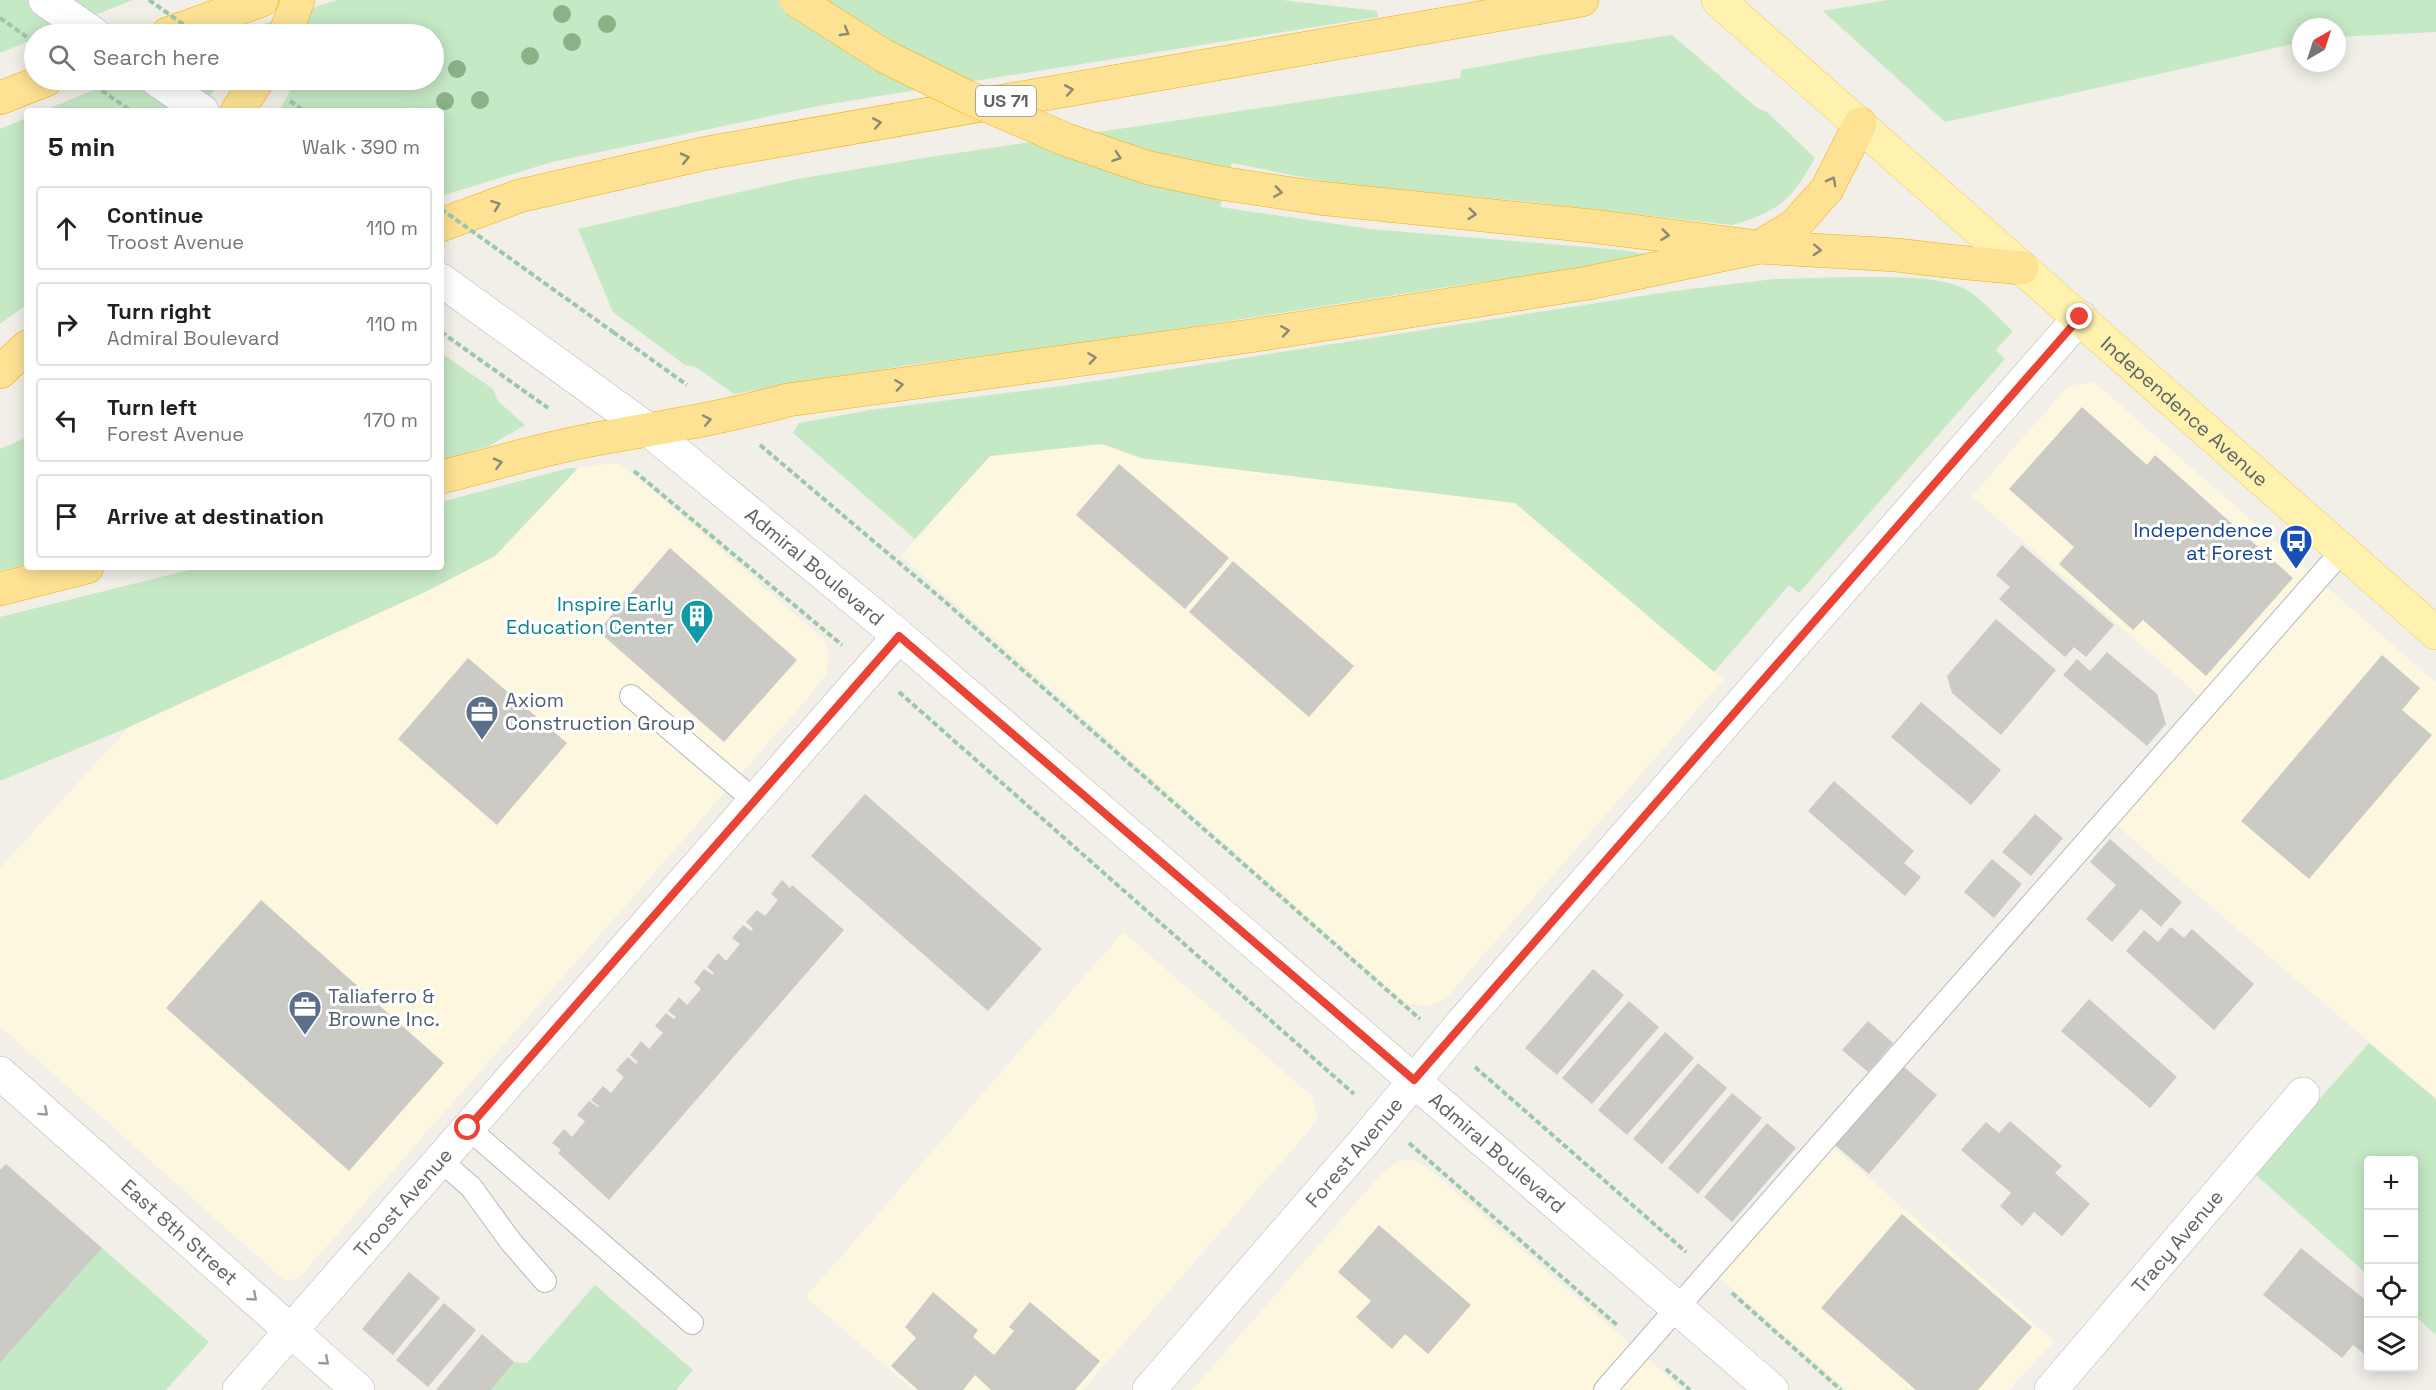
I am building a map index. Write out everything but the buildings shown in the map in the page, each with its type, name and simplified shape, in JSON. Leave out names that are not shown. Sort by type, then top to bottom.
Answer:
[{"type":"highway","points":[[194,24],[262,0]]},
{"type":"highway","points":[[289,24],[298,0]]},
{"type":"highway","points":[[796,0],[884,56],[967,97],[1067,140],[1149,168],[1220,183],[1319,198],[1591,226],[1759,248],[1897,255],[2022,268]]},
{"type":"highway","name":"US 71","points":[[444,224],[519,196],[707,153],[1578,0]]},
{"type":"highway","points":[[0,98],[24,89]]},
{"type":"highway","points":[[239,108],[251,90]]},
{"type":"highway","points":[[444,476],[591,440],[724,416],[788,400],[1250,336],[1588,283],[1759,248],[1795,225],[1827,189],[1860,124]]},
{"type":"highway","points":[[0,372],[24,350]]},
{"type":"highway","points":[[0,378],[24,371]]},
{"type":"highway","points":[[0,589],[75,570]]},
{"type":"main road","name":"Independence Avenue","points":[[1718,0],[2436,633]]},
{"type":"street","points":[[45,0],[80,24]]},
{"type":"street","points":[[172,90],[198,108]]},
{"type":"street","name":"Admiral Boulevard","points":[[444,282],[650,431],[899,636],[1772,1390]]},
{"type":"street","name":"Forest Avenue","points":[[1149,1390],[1446,1042],[2080,317]]},
{"type":"street","name":"Troost Avenue","points":[[239,1390],[899,636]]},
{"type":"street","name":"East 8th Street","points":[[0,1073],[358,1390]]},
{"type":"street","name":"Tracy Avenue","points":[[2051,1390],[2303,1094]]},
{"type":"lane","points":[[1605,1390],[2343,550]]},
{"type":"lane","points":[[631,696],[755,801]]},
{"type":"lane","points":[[468,1128],[692,1323]]},
{"type":"lane","points":[[440,1161],[471,1187],[511,1242],[546,1281]]},
{"type":"path","points":[[148,0],[183,24]]},
{"type":"path","points":[[0,18],[24,35]]},
{"type":"path","points":[[101,90],[127,108]]},
{"type":"path","points":[[444,211],[698,393],[791,469],[1841,1390]]},
{"type":"path","points":[[444,334],[637,473],[871,669],[1690,1390]]},
{"type":"shaded area","points":[[2094,382],[2436,683],[2436,1099],[2114,823],[2216,711],[1972,496],[2068,386]]},
{"type":"shaded area","points":[[1102,444],[1141,458],[1515,503],[1724,679],[1446,998],[1428,1006],[1410,1004],[1403,1001],[901,556],[990,456]]},
{"type":"shaded area","points":[[615,463],[641,480],[823,639],[829,655],[826,674],[812,693],[298,1279],[284,1280],[0,1026],[0,868],[129,727],[425,592],[495,556],[578,468]]},
{"type":"shaded area","points":[[1123,932],[1312,1096],[1318,1120],[1083,1390],[913,1390],[806,1297]]},
{"type":"shaded area","points":[[1820,1135],[2054,1341],[2009,1390],[1847,1390],[1705,1265]]},
{"type":"shaded area","points":[[1411,1160],[1426,1166],[1683,1390],[1192,1390],[1383,1172],[1398,1161]]},
{"type":"green space","points":[[0,0],[133,0],[72,24],[24,24],[24,43],[0,53]]},
{"type":"green space","points":[[337,0],[1282,0],[1377,11],[1378,17],[823,105],[552,162],[444,195],[444,108],[281,108],[291,90],[444,90],[444,24],[264,24]]},
{"type":"green space","points":[[1887,0],[2436,0],[2436,32],[2346,37],[2346,18],[2292,18],[2292,44],[1945,122],[1823,11]]},
{"type":"green space","points":[[1672,35],[1757,108],[1767,112],[1815,158],[1791,194],[1762,215],[1732,225],[1530,202],[1331,183],[1232,163],[1220,207],[1370,229],[1622,250],[1647,254],[1646,261],[1466,284],[1087,343],[909,365],[734,394],[696,367],[685,365],[613,312],[578,229],[797,179],[1460,78],[1461,70]]},
{"type":"green space","points":[[94,90],[214,90],[202,108],[49,108]]},
{"type":"green space","points":[[24,119],[24,306],[0,324],[0,129]]},
{"type":"green space","points":[[1851,277],[1927,279],[1956,285],[1967,290],[2013,331],[1996,350],[2005,359],[1799,593],[1789,585],[1714,672],[1515,503],[1141,458],[1102,444],[990,456],[915,539],[793,433],[799,423],[870,410],[1070,385],[1674,291],[1774,279]]},
{"type":"green space","points":[[444,355],[493,389],[498,401],[525,425],[489,446],[444,460]]},
{"type":"green space","points":[[24,438],[24,565],[0,571],[0,449]]},
{"type":"green space","points":[[569,468],[578,468],[495,556],[425,592],[129,727],[0,781],[0,617],[189,570],[444,570],[444,501]]},
{"type":"green space","points":[[2369,1043],[2436,1099],[2436,1335],[2418,1319],[2418,1156],[2364,1156],[2364,1271],[2254,1173]]},
{"type":"green space","points":[[102,1248],[209,1342],[166,1390],[0,1390],[0,1363]]},
{"type":"green space","points":[[595,1285],[693,1370],[676,1390],[491,1390],[514,1362],[527,1363]]},
{"type":"place","name":"Independence at Forest","points":[[2296,570]]},
{"type":"place","name":"Inspire Early Education Center","points":[[697,645]]},
{"type":"place","name":"Axiom Construction Group","points":[[482,741]]},
{"type":"place","name":"Taliaferro & Browne Inc.","points":[[305,1036]]},
{"type":"route","points":[[468,1128],[899,636],[1414,1080],[2080,317]]}]
